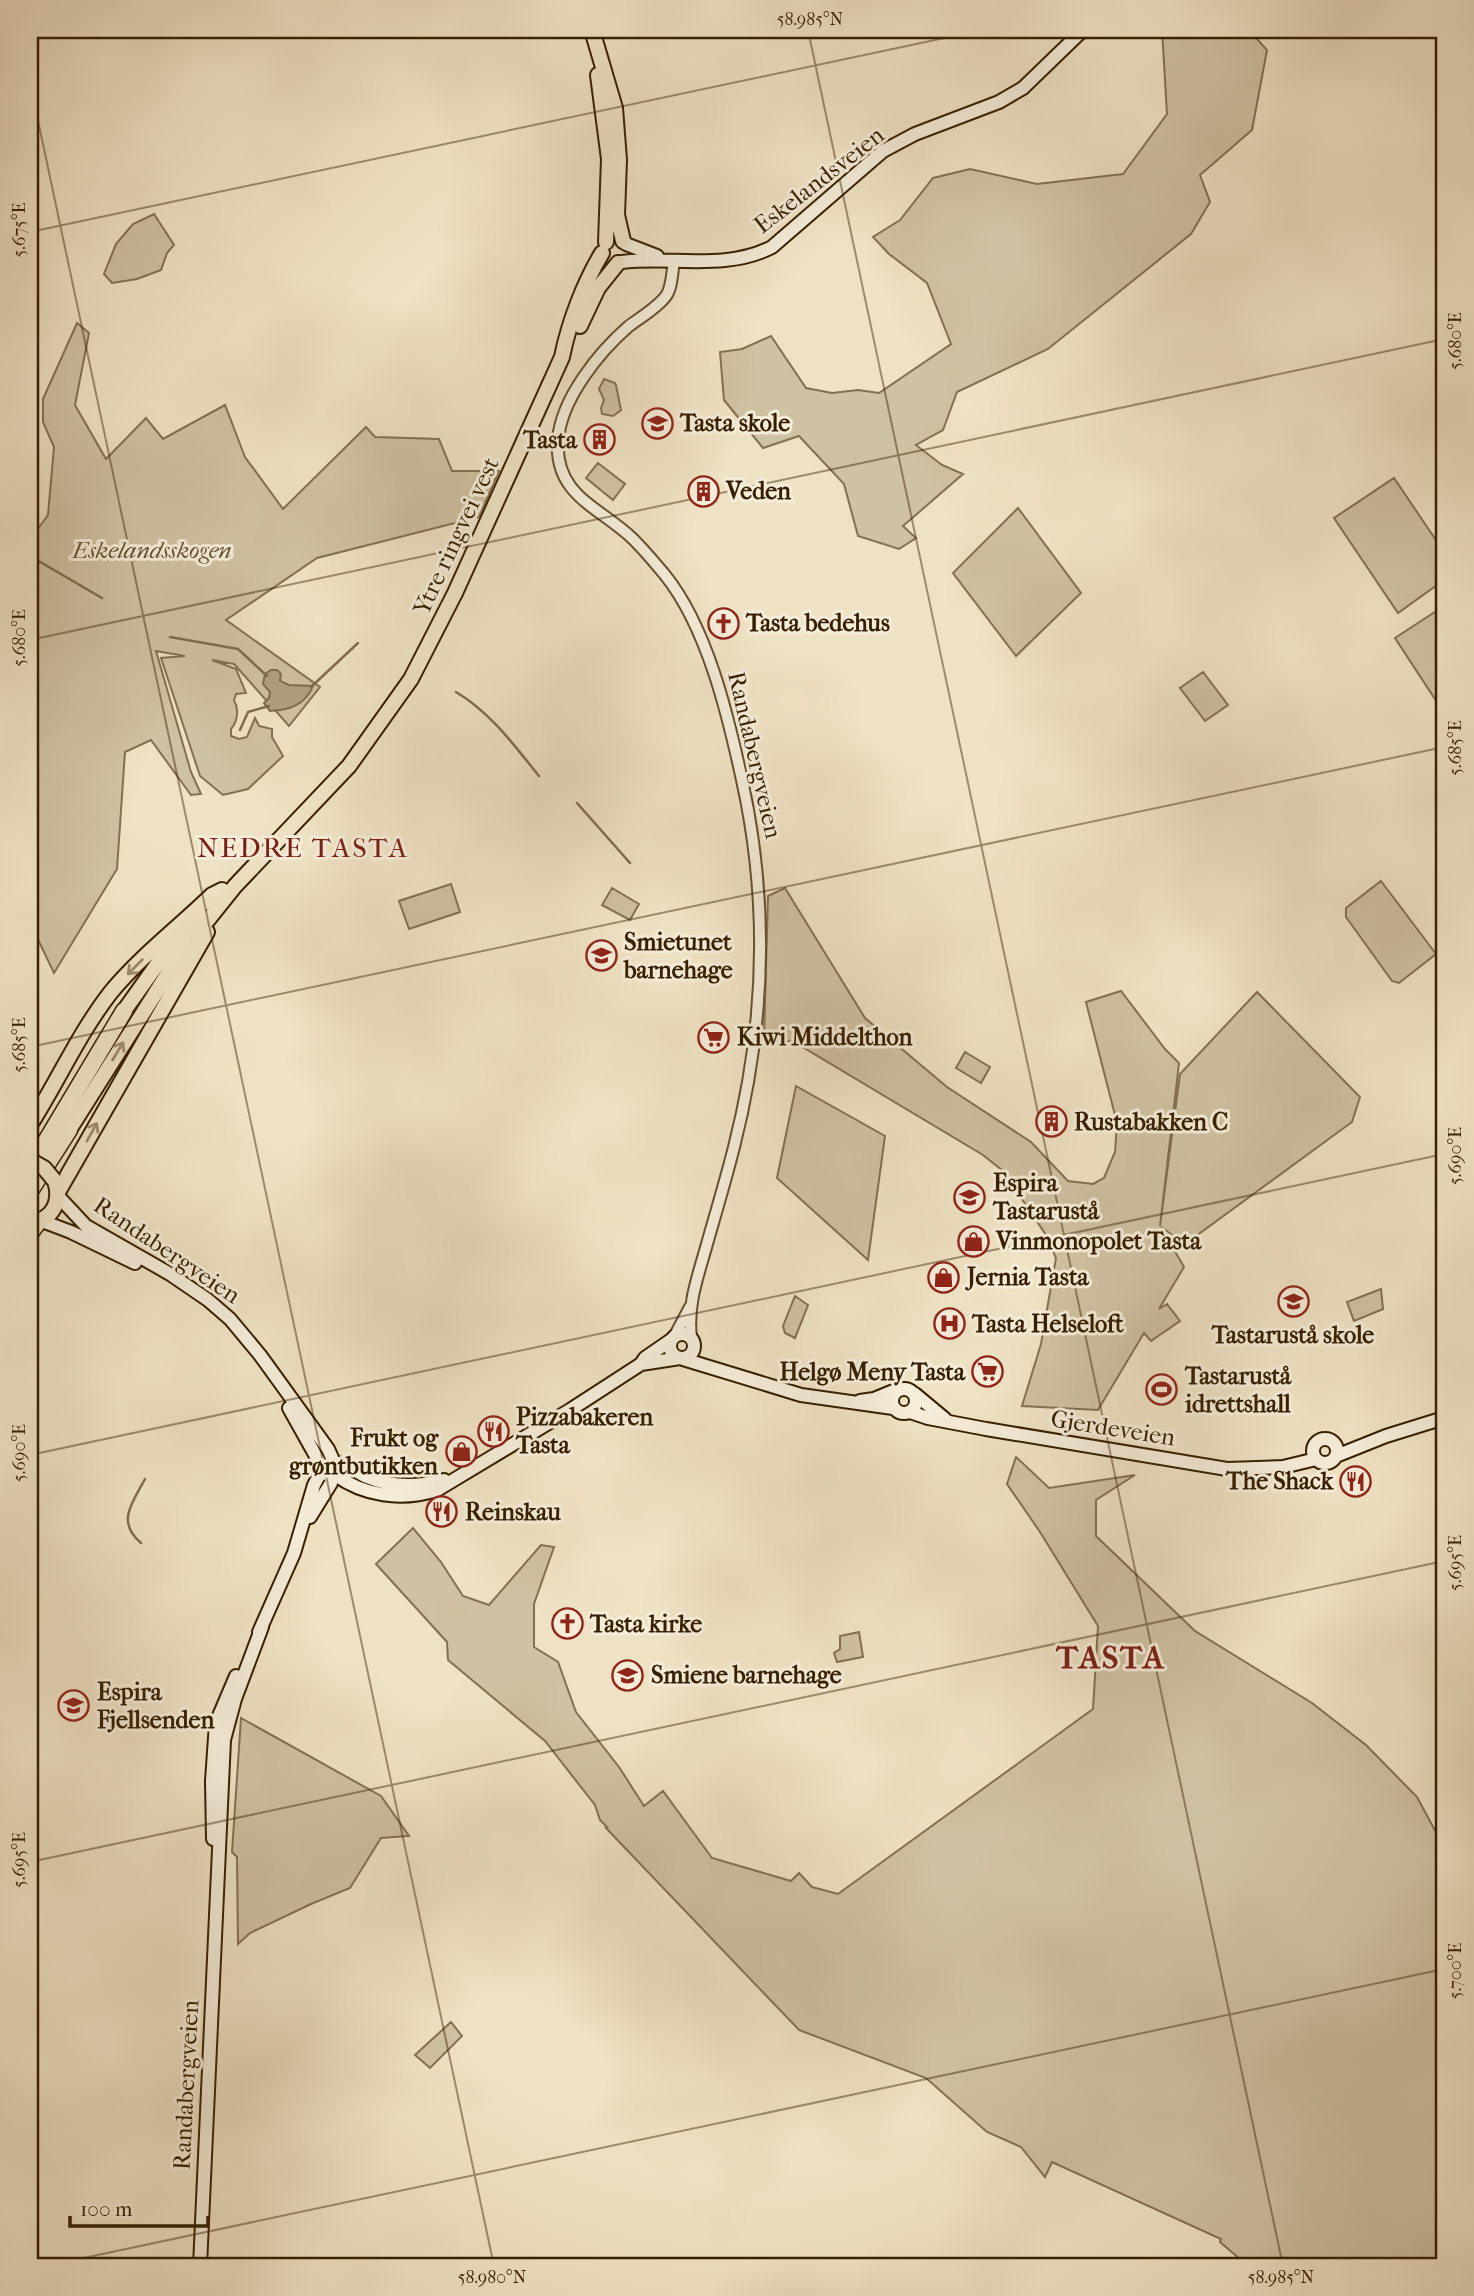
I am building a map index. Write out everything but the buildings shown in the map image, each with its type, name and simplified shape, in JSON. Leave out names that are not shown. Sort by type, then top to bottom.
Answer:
[{"type":"highway","points":[[30,1168],[124,1010]]},
{"type":"highway","points":[[30,1191],[69,1130]]},
{"type":"main road","points":[[585,30],[596,63],[604,110],[608,159],[604,247],[609,262],[646,259],[674,261]]},
{"type":"main road","points":[[592,30],[615,108],[619,160],[617,215],[626,256],[620,262]]},
{"type":"main road","name":"Eskelandsveien","points":[[674,261],[733,260],[759,254],[772,247],[883,151],[915,134],[999,102],[1023,88],[1083,30]]},
{"type":"main road","points":[[604,247],[616,238],[674,261]]},
{"type":"main road","name":"Ytre ringvei vest","points":[[562,357],[565,342],[593,268],[604,247]]},
{"type":"main road","name":"Ytre ringvei vest","points":[[359,751],[411,679],[437,631],[562,357],[571,345],[598,288],[620,262]]},
{"type":"main road","points":[[69,1130],[160,982],[195,934],[243,878],[349,766],[359,751]]},
{"type":"main road","points":[[124,1010],[168,950],[222,890],[279,828],[359,751]]},
{"type":"main road","points":[[35,1224],[54,1208],[57,1189],[183,971],[209,928],[239,890],[243,878]]},
{"type":"main road","points":[[30,1125],[85,1028],[112,992],[151,951],[212,895],[222,890]]},
{"type":"main road","points":[[30,1160],[44,1168],[57,1189]]},
{"type":"main road","name":"Randabergveien","points":[[57,1189],[86,1226],[170,1274],[208,1300],[238,1327],[278,1382],[294,1418],[330,1468],[352,1485],[372,1492],[398,1496],[437,1490],[570,1410],[641,1364],[672,1338]]},
{"type":"main road","name":"Randabergveien","points":[[35,1224],[125,1258],[216,1313],[250,1343]]},
{"type":"main road","points":[[719,1368],[693,1341],[681,1334],[672,1338],[671,1351],[682,1358],[801,1395],[893,1408],[900,1413],[910,1412],[916,1405],[915,1394],[910,1390],[896,1390],[874,1399],[852,1402]]},
{"type":"main road","points":[[682,1358],[693,1352],[693,1341]]},
{"type":"main road","name":"Randabergveien","points":[[641,1364],[682,1358]]},
{"type":"main road","points":[[893,1408],[891,1399],[896,1390]]},
{"type":"main road","name":"Gjerdeveien","points":[[915,1394],[948,1421]]},
{"type":"main road","name":"Gjerdeveien","points":[[910,1412],[1208,1466],[1239,1469],[1271,1466],[1315,1454]]},
{"type":"main road","points":[[1386,1436],[1347,1442],[1320,1440],[1315,1454],[1327,1462],[1386,1436],[1444,1418]]},
{"type":"main road","points":[[1332,1441],[1336,1446],[1336,1456]]},
{"type":"main road","name":"Randabergveien","points":[[200,2266],[224,1740],[235,1699],[302,1529],[302,1521],[314,1485],[330,1468]]},
{"type":"street","name":"Randabergveien","points":[[672,1338],[690,1307],[734,1147],[753,1056],[759,996],[760,889],[751,824],[730,727],[709,661],[685,606],[667,577],[633,538],[581,499],[569,486],[559,461],[558,439],[567,404],[603,350],[667,295],[674,261]]},
{"type":"street","name":"Randabergveien","points":[[690,1307],[693,1341]]},
{"type":"green space","points":[[1162,30],[1249,30],[1267,50],[1252,130],[1200,175],[1210,202],[1191,234],[1048,349],[957,392],[943,430],[916,445],[942,465],[963,474],[903,526],[916,538],[899,549],[858,536],[844,484],[799,436],[763,448],[724,400],[720,352],[742,349],[771,336],[806,388],[832,393],[858,390],[879,393],[951,344],[927,283],[889,254],[873,237],[900,220],[933,178],[970,169],[1037,184],[1123,174],[1167,114]]},
{"type":"green space","points":[[154,214],[174,245],[167,253],[161,270],[137,279],[112,283],[104,274],[116,244],[133,224]]},
{"type":"green space","name":"Eskelandsskogen","points":[[77,323],[89,333],[75,405],[106,459],[146,418],[163,439],[225,405],[245,457],[283,509],[366,427],[375,437],[439,439],[452,471],[499,471],[479,517],[317,558],[226,620],[320,687],[289,726],[234,664],[212,660],[236,669],[246,693],[236,694],[234,700],[237,715],[231,736],[239,739],[247,737],[255,718],[259,726],[272,729],[272,737],[283,756],[248,789],[223,795],[200,776],[161,658],[185,656],[156,651],[191,772],[201,794],[191,795],[151,740],[125,752],[117,869],[54,973],[30,923],[30,536],[32,537],[48,515],[54,447],[43,422],[43,399]]},
{"type":"green space","points":[[604,379],[616,385],[621,410],[613,416],[602,414],[604,400],[599,389]]},
{"type":"green space","points":[[598,463],[625,484],[613,500],[586,478]]},
{"type":"green space","points":[[1394,478],[1444,552],[1444,580],[1398,613],[1334,518]]},
{"type":"green space","points":[[1018,508],[1081,593],[1016,656],[953,573]]},
{"type":"green space","points":[[1444,606],[1444,713],[1395,638]]},
{"type":"green space","points":[[1203,672],[1228,705],[1205,721],[1180,688]]},
{"type":"green space","points":[[1381,881],[1436,954],[1399,983],[1392,981],[1346,917],[1346,908]]},
{"type":"green space","points":[[451,884],[460,912],[409,929],[399,901]]},
{"type":"green space","points":[[612,888],[639,904],[630,920],[602,905]]},
{"type":"green space","points":[[785,888],[865,1018],[947,1087],[1031,1142],[1068,1181],[1093,1184],[1104,1178],[1115,1152],[1117,1123],[1086,1002],[1121,991],[1165,1049],[1179,1063],[1160,1226],[1180,1074],[1257,992],[1360,1097],[1352,1122],[1185,1244],[1161,1227],[1184,1267],[1159,1309],[1167,1304],[1180,1321],[1151,1341],[1144,1333],[1098,1410],[1022,1406],[1041,1344],[1056,1258],[1046,1235],[1003,1171],[983,1155],[794,1042],[764,1038],[768,896]]},
{"type":"green space","points":[[965,1052],[990,1067],[981,1083],[956,1068]]},
{"type":"green space","points":[[796,1086],[885,1136],[868,1260],[777,1178]]},
{"type":"green space","points":[[1381,1289],[1383,1309],[1354,1321],[1347,1302]]},
{"type":"green space","points":[[795,1296],[808,1305],[795,1338],[785,1333],[783,1326]]},
{"type":"green space","points":[[1016,1457],[1049,1488],[1135,1475],[1096,1500],[1096,1536],[1195,1631],[1312,1703],[1366,1745],[1417,1797],[1444,1847],[1444,2259],[1438,2266],[1248,2266],[1220,2242],[1221,2239],[1052,2162],[1045,2177],[1021,2147],[987,2132],[926,2078],[799,2030],[605,1827],[608,1828],[600,1820],[595,1805],[545,1741],[448,1660],[447,1642],[376,1564],[413,1528],[441,1562],[463,1596],[489,1605],[541,1545],[554,1547],[534,1604],[534,1647],[558,1662],[576,1712],[619,1767],[644,1806],[663,1791],[712,1858],[791,1881],[799,1873],[812,1887],[838,1894],[1093,1709],[1098,1626],[1007,1484]]},
{"type":"green space","points":[[859,1632],[863,1657],[837,1662],[834,1653],[840,1649],[840,1636]]},
{"type":"green space","points":[[241,1718],[381,1796],[409,1836],[381,1838],[350,1888],[250,1933],[238,1944],[237,1857],[232,1852]]},
{"type":"green space","points":[[451,2022],[462,2036],[430,2068],[415,2055]]},
{"type":"shaded area","points":[[277,670],[281,674],[280,681],[289,685],[313,686],[310,693],[295,706],[270,711],[264,703],[270,692],[263,684],[265,674]]},
{"type":"waterway","points":[[30,556],[102,598]]},
{"type":"waterway","points":[[170,637],[238,649],[267,676]]},
{"type":"waterway","points":[[311,687],[358,643]]},
{"type":"waterway","points":[[456,692],[491,720],[539,776]]},
{"type":"waterway","points":[[240,730],[248,712],[269,706]]},
{"type":"waterway","points":[[577,803],[630,863]]},
{"type":"waterway","points":[[141,1543],[129,1528],[128,1520],[131,1504],[145,1479]]},
{"type":"place","name":"Tasta skole","points":[[657,423]]},
{"type":"place","name":"Tasta","points":[[600,440]]},
{"type":"place","name":"Veden","points":[[703,491]]},
{"type":"place","name":"Tasta bedehus","points":[[723,623]]},
{"type":"place","name":"Smietunet barnehage","points":[[601,956]]},
{"type":"place","name":"Kiwi Middelthon","points":[[714,1037]]},
{"type":"place","name":"Rustabakken C","points":[[1051,1122]]},
{"type":"place","name":"Espira Tastarustå","points":[[970,1197]]},
{"type":"place","name":"Vinmonopolet Tasta","points":[[973,1241]]},
{"type":"place","name":"Jernia Tasta","points":[[944,1277]]},
{"type":"place","name":"Tastarustå skole","points":[[1293,1301]]},
{"type":"place","name":"Tasta Helseloft","points":[[949,1324]]},
{"type":"place","name":"Helgø Meny Tasta","points":[[988,1372]]},
{"type":"place","name":"Tastarustå idrettshall","points":[[1162,1390]]},
{"type":"place","name":"Pizzabakeren Tasta","points":[[493,1431]]},
{"type":"place","name":"Frukt og grøntbutikken","points":[[461,1452]]},
{"type":"place","name":"The Shack","points":[[1356,1481]]},
{"type":"place","name":"Reinskau","points":[[442,1512]]},
{"type":"place","name":"Tasta kirke","points":[[567,1624]]},
{"type":"place","name":"Smiene barnehage","points":[[628,1675]]},
{"type":"place","name":"Espira Fjellsenden","points":[[74,1706]]},
{"type":"district","name":"NEDRE TASTA","points":[[303,847]]},
{"type":"district","name":"TASTA","points":[[1111,1657]]}]
